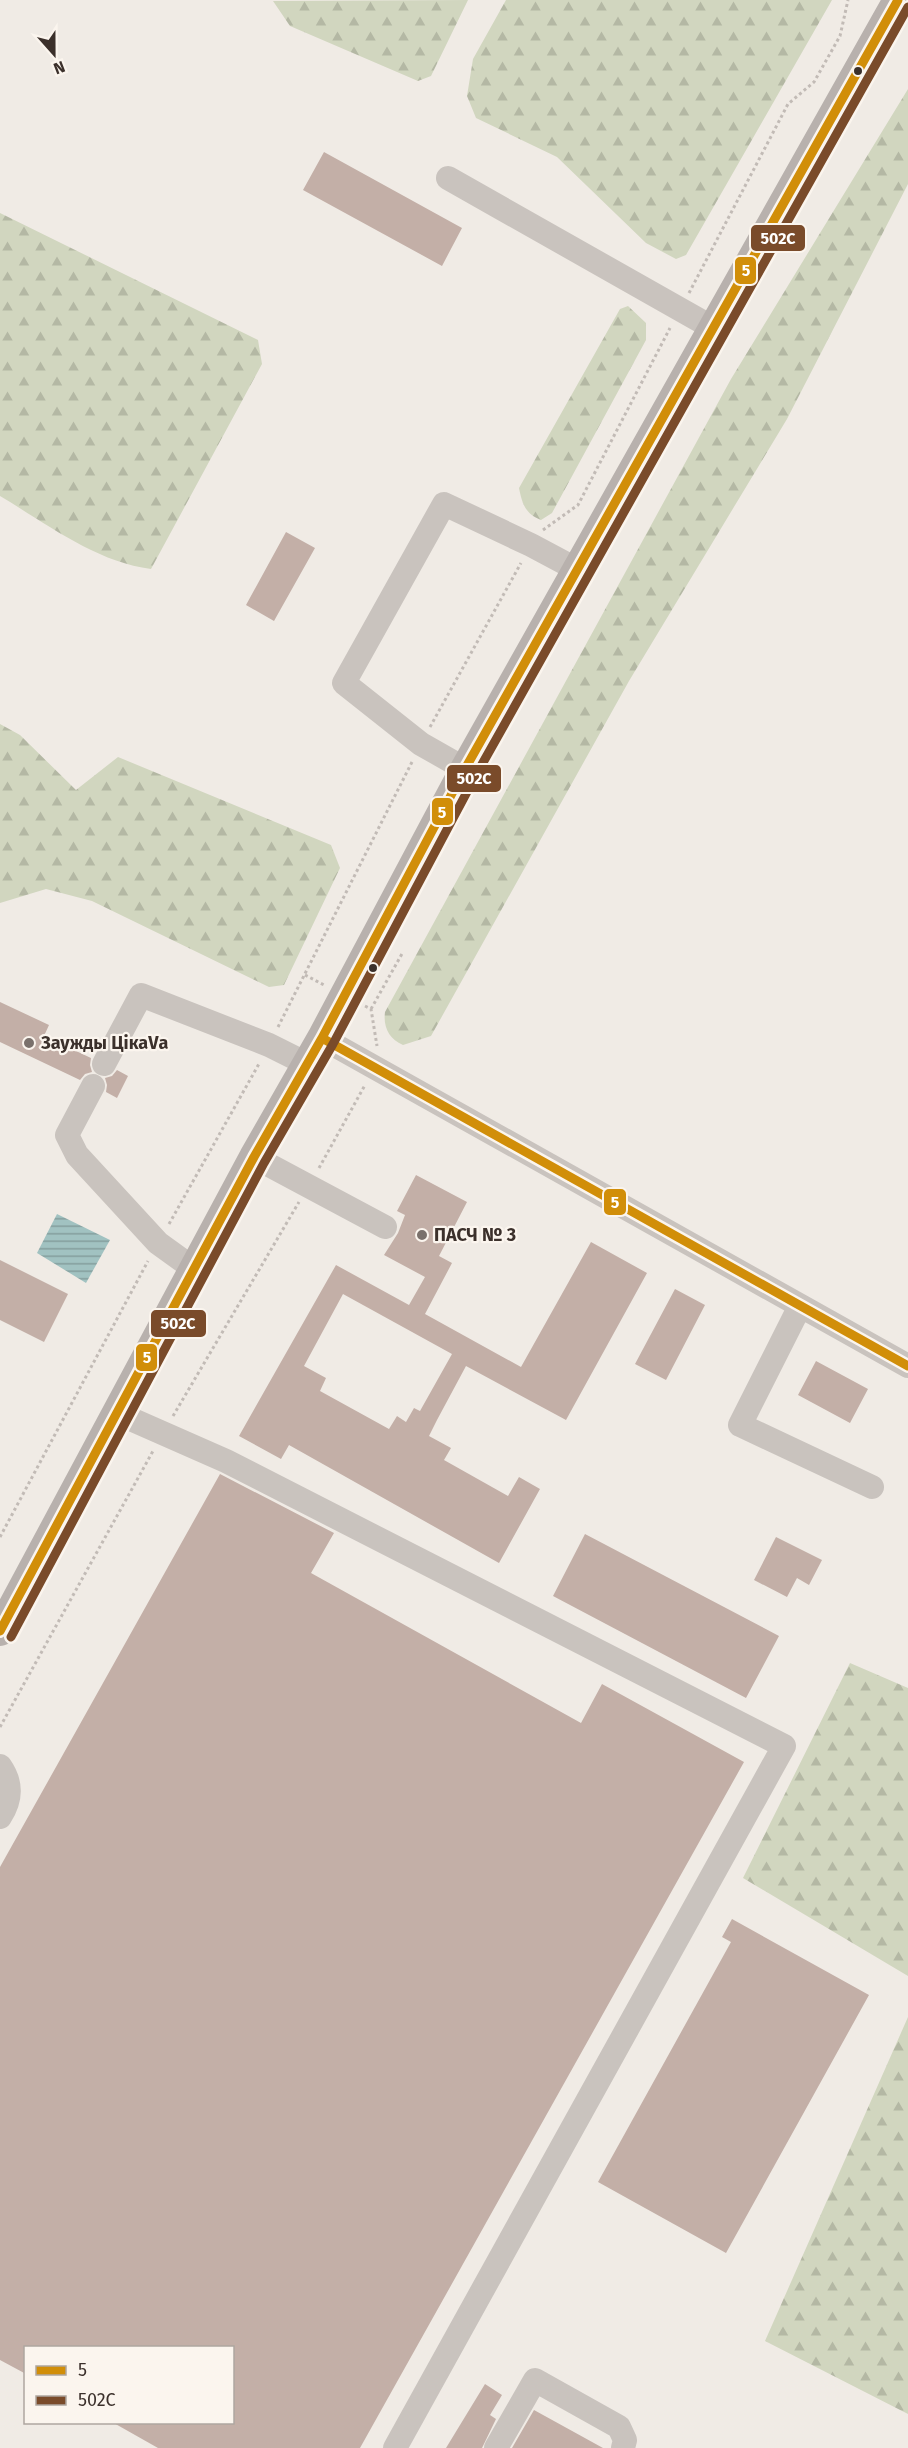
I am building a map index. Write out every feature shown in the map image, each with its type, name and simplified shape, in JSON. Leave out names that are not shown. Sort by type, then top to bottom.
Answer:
[{"type":"main road","points":[[0,1631],[8,1596],[117,1413],[465,769],[898,0]]},
{"type":"street","points":[[448,178],[713,328]]},
{"type":"street","points":[[465,769],[421,744],[344,683],[444,504],[531,544],[576,569]]},
{"type":"street","points":[[104,1064],[141,995],[269,1045],[307,1064]]},
{"type":"street","points":[[321,1038],[908,1366]]},
{"type":"street","points":[[93,1086],[68,1135],[78,1155],[158,1243],[194,1269]]},
{"type":"street","points":[[254,1157],[385,1227]]},
{"type":"street","points":[[800,1306],[740,1425],[872,1487]]},
{"type":"street","points":[[117,1413],[226,1461],[784,1746],[395,2448]]},
{"type":"street","points":[[0,1766],[10,1789],[5,1809],[0,1817]]},
{"type":"street","points":[[496,2448],[535,2380],[619,2427],[625,2440],[624,2448]]},
{"type":"path","points":[[0,1727],[163,1433],[309,1185],[374,1068],[379,1057],[371,1009],[403,952]]},
{"type":"path","points":[[305,975],[371,1009]]},
{"type":"green space","points":[[468,0],[431,76],[418,81],[290,26],[273,1]]},
{"type":"green space","points":[[506,0],[832,0],[686,255],[676,259],[646,243],[557,157],[476,118],[467,96],[473,59]]},
{"type":"green space","points":[[908,89],[908,184],[787,419],[629,681],[431,1036],[403,1045],[388,1032],[385,1012],[731,379]]},
{"type":"green space","points":[[0,213],[258,340],[262,364],[151,569],[111,559],[91,550],[0,496]]},
{"type":"green space","points":[[628,306],[646,323],[646,340],[552,513],[541,520],[536,518],[525,507],[519,488],[620,309]]},
{"type":"green space","points":[[0,724],[20,735],[76,790],[118,757],[331,845],[340,868],[284,985],[269,987],[92,901],[46,889],[0,903]]},
{"type":"green space","points":[[850,1663],[908,1688],[908,1976],[743,1878]]},
{"type":"green space","points":[[908,2017],[908,2414],[765,2341]]},
{"type":"water","points":[[57,1214],[110,1240],[86,1283],[37,1253]]},
{"type":"building","points":[[324,152],[462,228],[442,266],[303,190]]},
{"type":"building","points":[[286,532],[315,548],[274,621],[246,605]]},
{"type":"building","points":[[0,1002],[49,1025],[44,1036],[91,1058],[92,1072],[85,1074],[80,1080],[0,1042]]},
{"type":"building","points":[[117,1070],[128,1076],[117,1098],[106,1092],[105,1078],[112,1076]]},
{"type":"building","points":[[416,1175],[467,1202],[439,1256],[452,1263],[425,1314],[521,1367],[591,1242],[647,1273],[566,1420],[466,1366],[437,1420],[429,1436],[451,1448],[444,1460],[508,1496],[519,1477],[540,1489],[499,1563],[289,1445],[281,1459],[239,1436],[336,1265],[409,1305],[425,1277],[384,1255],[398,1233],[405,1215],[397,1211]],"holes":[[[343,1294],[452,1354],[420,1411],[414,1408],[406,1422],[397,1416],[389,1429],[320,1391],[326,1378],[304,1366]]]},
{"type":"building","points":[[0,1260],[68,1294],[44,1342],[0,1320]]},
{"type":"building","points":[[675,1289],[705,1305],[666,1380],[635,1364]]},
{"type":"building","points":[[816,1361],[868,1389],[850,1423],[798,1395]]},
{"type":"building","points":[[220,1474],[334,1533],[311,1573],[581,1723],[602,1684],[744,1762],[360,2448],[158,2448],[116,2424],[234,2424],[234,2346],[24,2346],[24,2373],[0,2360],[0,1867]]},
{"type":"building","points":[[585,1534],[779,1636],[746,1698],[553,1596]]},
{"type":"building","points":[[776,1537],[822,1560],[809,1585],[797,1578],[787,1597],[754,1580]]},
{"type":"building","points":[[732,1919],[869,1995],[726,2253],[598,2182],[731,1942],[722,1937]]},
{"type":"building","points":[[485,2384],[502,2395],[490,2415],[496,2419],[482,2448],[446,2448]]},
{"type":"building","points":[[534,2410],[603,2448],[512,2448]]},
{"type":"transit line","name":"5","points":[[0,1631],[254,1157],[322,1038],[465,769],[898,0]]},
{"type":"transit line","name":"502С","points":[[11,1637],[264,1163],[333,1044],[476,775],[908,7]]},
{"type":"transit line","name":"5","points":[[322,1038],[908,1366]]},
{"type":"place","name":"Заужды ЦікаVа","points":[[29,1043]]},
{"type":"place","name":"ПАСЧ № 3","points":[[422,1235]]}]
